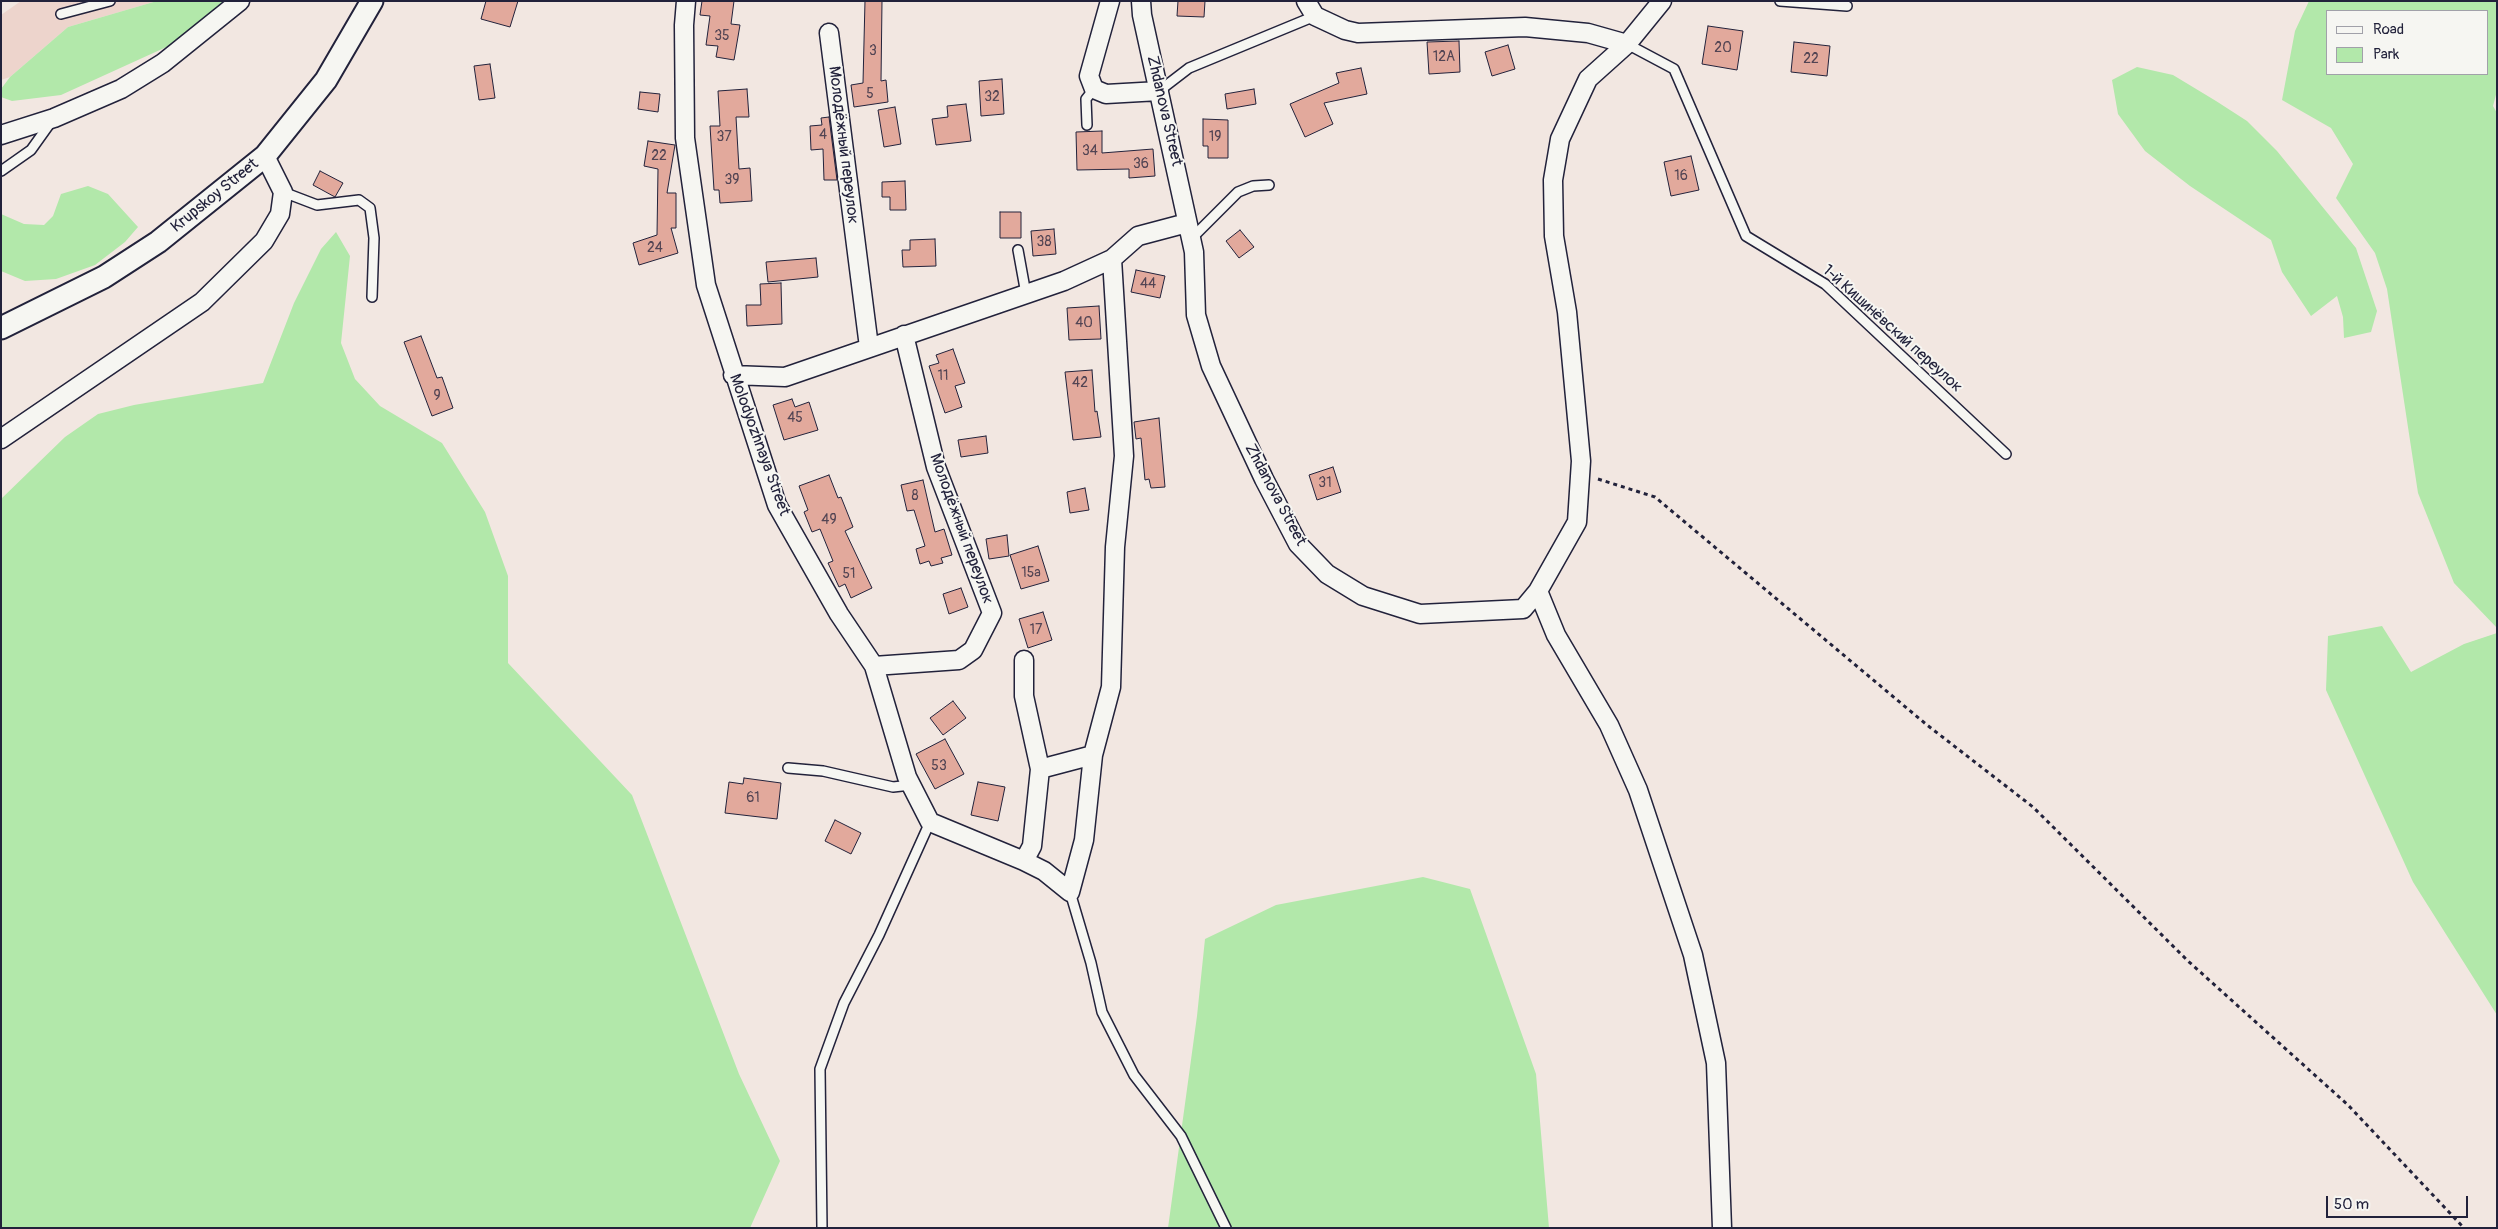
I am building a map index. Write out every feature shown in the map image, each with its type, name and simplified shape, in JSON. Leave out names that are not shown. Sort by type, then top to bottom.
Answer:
[{"type":"street","points":[[1,135],[54,118],[121,89],[163,63],[240,1]]},
{"type":"street","name":"Krupskoy Street","points":[[1,328],[104,277],[158,242],[265,156],[326,80],[372,1]]},
{"type":"street","name":"Molodyozhnaya Street","points":[[686,1],[684,25],[685,138],[706,285],[733,375],[777,505],[839,614],[874,666],[911,785],[930,822]]},
{"type":"street","points":[[1110,1],[1089,76],[1094,89],[1106,94],[1159,91]]},
{"type":"street","points":[[1128,1],[1141,8]]},
{"type":"street","name":"Zhdanova Street","points":[[1141,8],[1194,252],[1196,315],[1211,366],[1264,478],[1298,544],[1327,574],[1363,596],[1420,614],[1523,609],[1538,591],[1577,522],[1580,473],[1566,312],[1554,236],[1553,180],[1560,139],[1588,79],[1627,44],[1662,1]]},
{"type":"street","points":[[1311,9],[1345,30],[1358,33],[1525,27],[1588,33],[1627,44]]},
{"type":"street","name":"Молодёжный переулок","points":[[829,33],[869,346]]},
{"type":"street","points":[[1,438],[202,302],[264,241],[280,214],[283,192],[265,156]]},
{"type":"street","points":[[733,375],[785,377],[869,346],[1064,281],[1112,259],[1138,236],[1189,231]]},
{"type":"street","points":[[930,822],[1044,871],[1070,892],[1084,840],[1093,755],[1111,687],[1115,547],[1124,456],[1112,259]]},
{"type":"street","name":"Молодёжный переулок","points":[[874,666],[959,660],[973,650],[992,613],[936,467],[904,335]]},
{"type":"street","points":[[1538,591],[1556,634],[1609,725],[1638,790],[1693,954],[1716,1063],[1722,1228]]},
{"type":"street","points":[[1024,660],[1024,696],[1040,769],[1032,846],[1024,861]]},
{"type":"street","points":[[1040,769],[1093,755]]},
{"type":"lane","points":[[61,14],[110,1]]},
{"type":"lane","points":[[1780,1],[1847,6]]},
{"type":"lane","points":[[1159,91],[1189,68],[1311,9]]},
{"type":"lane","name":"1-й Кишинёвский переулок","points":[[1627,44],[1674,69],[1746,236],[1825,284],[2006,454]]},
{"type":"lane","points":[[1088,125],[1086,98],[1094,89]]},
{"type":"lane","points":[[1,171],[31,150],[54,118]]},
{"type":"lane","points":[[1189,231],[1238,192],[1253,186],[1269,185]]},
{"type":"lane","points":[[283,192],[317,205],[359,200],[370,208],[374,238],[372,297]]},
{"type":"lane","points":[[1018,250],[1026,294]]},
{"type":"lane","points":[[788,768],[823,771],[893,787],[911,785]]},
{"type":"lane","points":[[822,1228],[820,1070],[844,1002],[879,935],[930,822]]},
{"type":"lane","points":[[1070,892],[1091,963],[1102,1012],[1134,1074],[1181,1136],[1226,1228]]},
{"type":"path","points":[[1580,473],[1655,497],[1927,725],[2033,807],[2188,962],[2348,1104],[2464,1228]]},
{"type":"shaded area","points":[[21,1],[157,1],[68,27],[10,77],[1,80],[1,15]]},
{"type":"green space","points":[[157,1],[237,1],[184,39],[61,95],[12,101],[1,97],[1,89],[10,77],[68,27]]},
{"type":"green space","points":[[2309,1],[2497,1],[2497,91],[2493,106],[2497,113],[2497,628],[2454,583],[2418,493],[2387,289],[2375,253],[2336,198],[2353,164],[2331,128],[2282,100],[2295,31]]},
{"type":"green space","points":[[2137,67],[2173,75],[2247,121],[2277,151],[2356,248],[2377,311],[2371,332],[2344,338],[2343,317],[2337,296],[2311,316],[2282,272],[2271,240],[2190,186],[2145,151],[2118,114],[2112,80]]},
{"type":"green space","points":[[88,186],[108,194],[138,227],[125,242],[95,265],[56,279],[25,281],[1,271],[1,214],[24,224],[44,225],[53,216],[61,194]]},
{"type":"green space","points":[[336,232],[350,256],[341,343],[355,379],[380,406],[442,443],[485,512],[508,576],[508,663],[632,795],[739,1074],[780,1161],[750,1228],[1,1228],[1,499],[65,437],[98,414],[134,405],[263,383],[294,303],[321,249]]},
{"type":"green space","points":[[2382,626],[2411,672],[2464,644],[2497,633],[2497,1015],[2413,882],[2326,690],[2328,636]]},
{"type":"green space","points":[[1423,877],[1470,889],[1536,1074],[1549,1228],[1168,1228],[1197,1016],[1205,939],[1276,905]]},
{"type":"building","points":[[486,1],[518,1],[510,27],[481,19]]},
{"type":"building","points":[[702,1],[734,1],[731,24],[740,25],[734,60],[716,57],[718,46],[706,45],[710,16],[700,15]]},
{"type":"building","points":[[865,1],[882,1],[881,81],[886,80],[888,102],[854,107],[851,85],[863,83]]},
{"type":"building","points":[[1178,1],[1205,1],[1204,17],[1177,16]]},
{"type":"building","points":[[1708,26],[1743,31],[1737,70],[1702,64]]},
{"type":"building","points":[[1459,41],[1460,72],[1429,74],[1427,42]]},
{"type":"building","points":[[1794,42],[1830,46],[1827,76],[1791,72]]},
{"type":"building","points":[[1508,45],[1515,69],[1492,76],[1485,52]]},
{"type":"building","points":[[490,64],[495,98],[479,100],[474,66]]},
{"type":"building","points":[[1361,68],[1367,94],[1324,103],[1333,124],[1305,137],[1290,104],[1339,83],[1336,73]]},
{"type":"building","points":[[1002,79],[1004,114],[981,116],[979,81]]},
{"type":"building","points":[[747,89],[749,117],[736,117],[739,169],[750,168],[752,201],[720,203],[719,190],[714,190],[710,126],[720,126],[718,91]]},
{"type":"building","points":[[1254,89],[1256,104],[1227,109],[1225,94]]},
{"type":"building","points":[[640,92],[660,94],[658,112],[638,109]]},
{"type":"building","points":[[966,104],[971,141],[936,145],[932,119],[948,117],[947,106]]},
{"type":"building","points":[[895,107],[901,144],[884,147],[878,110]]},
{"type":"building","points":[[829,117],[837,180],[824,180],[823,149],[811,150],[810,126],[822,125],[821,118]]},
{"type":"building","points":[[1203,119],[1228,120],[1228,158],[1208,158],[1208,146],[1203,146]]},
{"type":"building","points":[[1102,131],[1102,153],[1153,149],[1155,176],[1129,178],[1129,169],[1077,170],[1076,132]]},
{"type":"building","points":[[648,141],[675,145],[667,193],[676,193],[676,228],[671,228],[678,253],[639,265],[633,243],[657,235],[658,169],[644,166]]},
{"type":"building","points":[[1691,156],[1699,190],[1671,196],[1664,162]]},
{"type":"building","points":[[320,171],[343,183],[335,197],[313,185]]},
{"type":"building","points":[[905,181],[906,210],[890,210],[890,197],[882,197],[882,182]]},
{"type":"building","points":[[1000,212],[1021,212],[1021,238],[1000,238]]},
{"type":"building","points":[[1054,229],[1056,254],[1033,256],[1031,231]]},
{"type":"building","points":[[1240,230],[1254,247],[1239,258],[1226,241]]},
{"type":"building","points":[[935,239],[936,266],[903,267],[902,250],[910,250],[910,240]]},
{"type":"building","points":[[816,258],[818,277],[768,282],[766,262]]},
{"type":"building","points":[[1136,270],[1165,276],[1160,298],[1131,292]]},
{"type":"building","points":[[781,283],[782,324],[747,326],[746,305],[761,305],[760,284]]},
{"type":"building","points":[[1099,306],[1101,339],[1069,340],[1067,308]]},
{"type":"building","points":[[421,336],[437,378],[442,377],[453,408],[432,416],[404,342]]},
{"type":"building","points":[[953,349],[965,383],[955,386],[962,407],[945,413],[929,366],[939,363],[936,355]]},
{"type":"building","points":[[1092,370],[1095,412],[1097,411],[1101,437],[1073,440],[1065,372]]},
{"type":"building","points":[[792,399],[795,407],[809,402],[818,430],[784,440],[773,405]]},
{"type":"building","points":[[1159,418],[1165,487],[1151,488],[1149,479],[1145,480],[1141,438],[1136,439],[1134,422]]},
{"type":"building","points":[[986,436],[988,453],[961,457],[958,440]]},
{"type":"building","points":[[1333,467],[1341,492],[1317,500],[1309,475]]},
{"type":"building","points":[[829,475],[838,498],[841,497],[853,527],[845,531],[872,588],[851,598],[845,584],[839,587],[828,563],[833,561],[820,529],[812,532],[804,512],[808,510],[799,486]]},
{"type":"building","points":[[923,480],[935,532],[944,529],[952,555],[941,558],[943,563],[931,566],[929,561],[920,564],[916,549],[925,546],[914,510],[907,511],[901,485]]},
{"type":"building","points":[[1085,488],[1089,510],[1070,513],[1067,492]]},
{"type":"building","points":[[1007,535],[1009,556],[989,559],[986,539]]},
{"type":"building","points":[[1038,546],[1049,581],[1021,589],[1010,555]]},
{"type":"building","points":[[961,588],[968,607],[949,614],[943,594]]},
{"type":"building","points":[[1043,612],[1052,640],[1028,648],[1019,619]]},
{"type":"building","points":[[953,701],[966,718],[943,735],[930,718]]},
{"type":"building","points":[[945,739],[964,774],[935,789],[916,754]]},
{"type":"building","points":[[744,778],[781,783],[777,819],[725,813],[729,782],[743,784]]},
{"type":"building","points":[[978,782],[1005,787],[998,821],[971,815]]},
{"type":"building","points":[[835,820],[861,833],[851,854],[825,841]]}]
